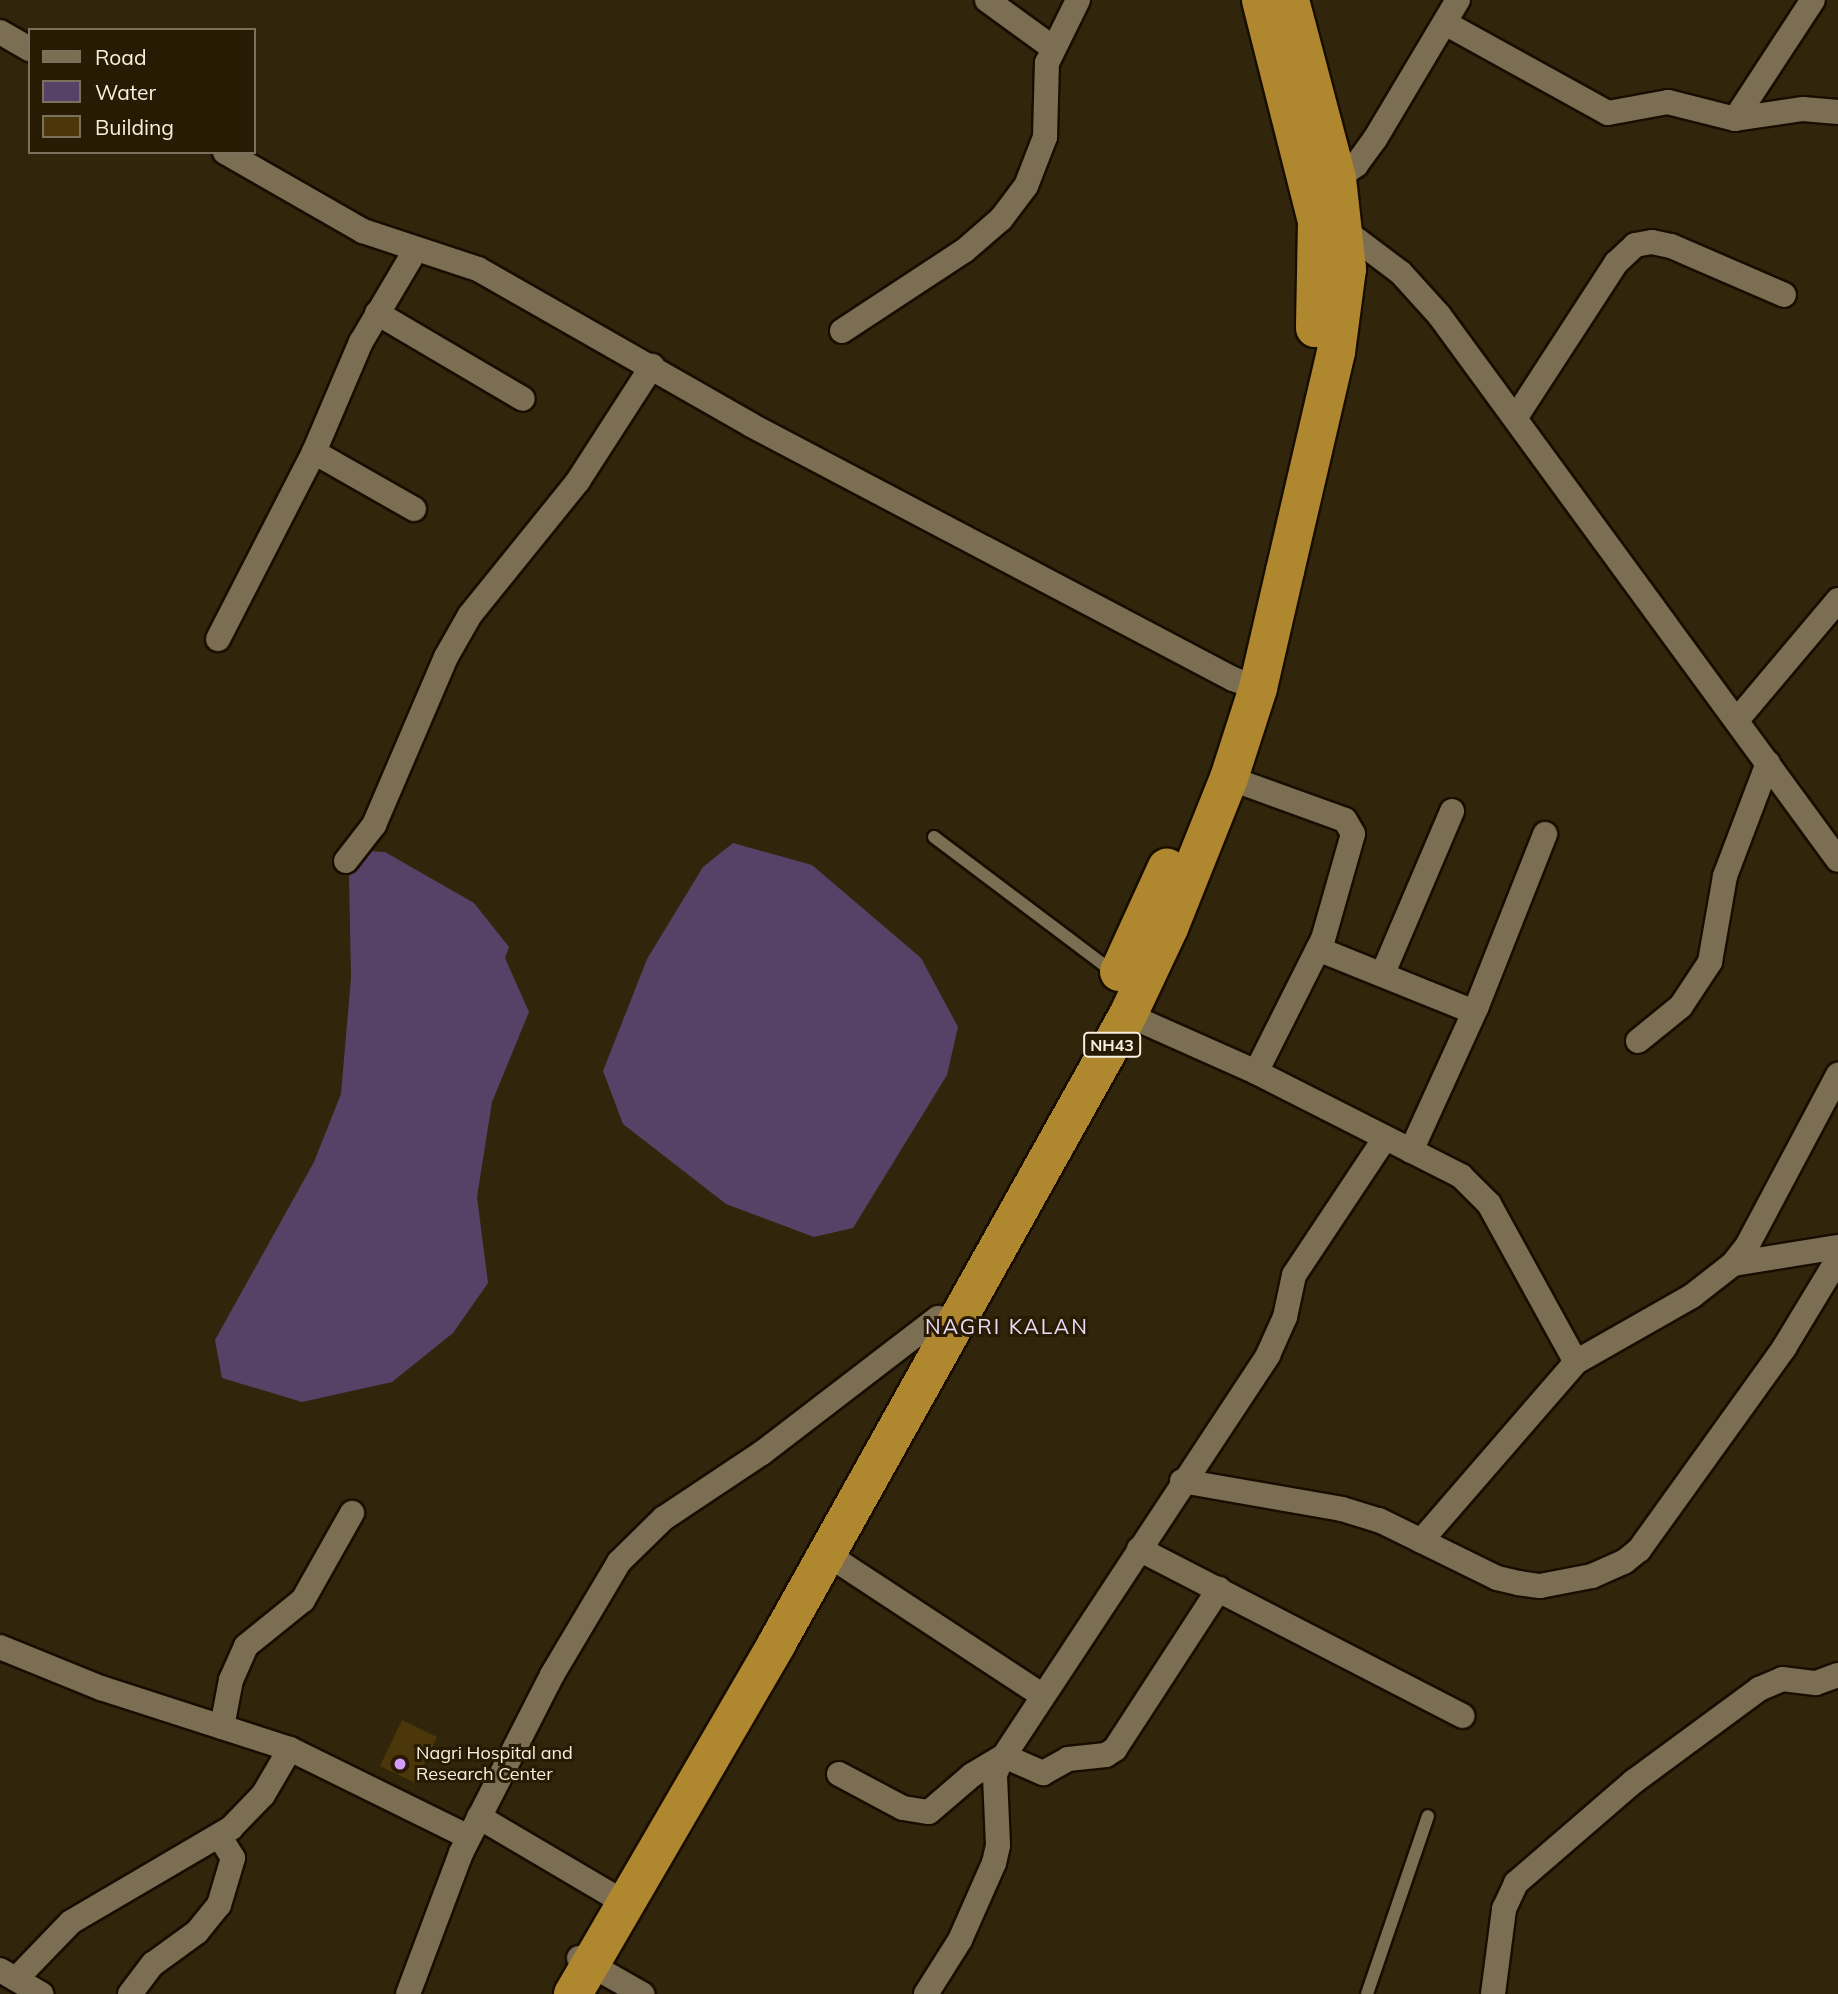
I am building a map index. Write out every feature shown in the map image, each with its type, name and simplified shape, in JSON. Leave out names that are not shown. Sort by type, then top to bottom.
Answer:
[{"type":"highway","name":"NH43","points":[[618,1900],[827,1554],[1128,1015],[1169,928],[1229,778],[1318,302],[1317,222],[1261,0]]},
{"type":"highway","name":"NH43","points":[[555,1994],[579,1972],[1017,1176],[1118,976],[1246,683],[1336,352],[1347,269],[1337,178],[1290,0]]},
{"type":"street","points":[[987,0],[1054,48]]},
{"type":"street","points":[[842,331],[964,251],[1001,219],[1040,159],[1047,63],[1078,0]]},
{"type":"street","points":[[1337,178],[1356,164],[1376,139],[1458,0]]},
{"type":"street","points":[[1735,119],[1813,0]]},
{"type":"street","points":[[1445,23],[1608,113],[1668,102],[1735,119],[1803,109],[1838,112]]},
{"type":"street","points":[[0,32],[28,48]]},
{"type":"street","points":[[228,154],[363,231],[478,269],[652,366],[751,425],[1246,683]]},
{"type":"street","points":[[1344,230],[1401,273],[1439,315],[1838,860]]},
{"type":"street","points":[[1516,417],[1616,263],[1635,246],[1652,242],[1671,246],[1784,295]]},
{"type":"street","points":[[218,639],[314,452],[377,313],[416,249]]},
{"type":"street","points":[[377,313],[523,399]]},
{"type":"street","points":[[346,861],[374,825],[446,657],[470,615],[578,481],[652,366]]},
{"type":"street","points":[[314,452],[414,509]]},
{"type":"street","points":[[1737,720],[1838,600]]},
{"type":"street","points":[[1638,1041],[1681,1006],[1710,962],[1724,876],[1768,763]]},
{"type":"street","points":[[1229,778],[1352,826],[1346,866],[1318,948],[1256,1072]]},
{"type":"street","points":[[1383,973],[1452,811]]},
{"type":"street","points":[[1410,1151],[1475,1012],[1545,834]]},
{"type":"street","points":[[1318,948],[1475,1012]]},
{"type":"street","points":[[1128,1015],[1256,1072],[1461,1177],[1489,1204],[1576,1362]]},
{"type":"street","points":[[1422,1541],[1576,1362],[1692,1296],[1733,1264],[1747,1247],[1838,1075]]},
{"type":"street","points":[[926,1994],[960,1940],[994,1863],[999,1845],[995,1775],[1004,1756],[1182,1481],[1268,1355],[1285,1317],[1294,1275],[1385,1138]]},
{"type":"street","points":[[1733,1264],[1838,1247]]},
{"type":"street","points":[[1182,1481],[1342,1509],[1379,1520],[1497,1578],[1540,1586],[1592,1576],[1624,1562],[1639,1550],[1784,1348],[1838,1259]]},
{"type":"street","points":[[408,1994],[474,1827],[565,1652],[619,1562],[639,1539],[938,1318]]},
{"type":"street","points":[[222,1727],[234,1671],[246,1646],[303,1600],[352,1513]]},
{"type":"street","points":[[1139,1549],[1462,1716]]},
{"type":"street","points":[[827,1554],[1043,1696]]},
{"type":"street","points":[[1004,1756],[1043,1773],[1068,1759],[1098,1758],[1115,1749],[1219,1589]]},
{"type":"street","points":[[0,1647],[101,1688],[290,1749],[474,1827],[618,1900]]},
{"type":"street","points":[[1493,1994],[1504,1909],[1516,1883],[1633,1782],[1759,1689],[1782,1679],[1816,1683],[1838,1675]]},
{"type":"street","points":[[41,1994],[8,1975],[71,1922],[219,1836],[263,1795],[290,1749]]},
{"type":"street","points":[[839,1774],[904,1808],[929,1812],[972,1775],[1004,1756]]},
{"type":"street","points":[[130,1994],[153,1964],[198,1932],[219,1905],[233,1858],[219,1836]]},
{"type":"street","points":[[579,1972],[642,1994]]},
{"type":"lane","points":[[934,837],[1118,976]]},
{"type":"lane","points":[[1367,1994],[1428,1816]]},
{"type":"water","points":[[733,843],[812,865],[921,958],[958,1027],[947,1075],[853,1228],[814,1237],[726,1204],[623,1124],[603,1071],[647,959],[703,867]]},
{"type":"water","points":[[367,851],[385,852],[474,903],[509,947],[505,958],[529,1012],[492,1102],[477,1197],[488,1283],[453,1333],[392,1382],[302,1402],[222,1378],[215,1340],[314,1162],[341,1094],[351,978],[349,876]]},
{"type":"building","points":[[402,1720],[437,1737],[415,1783],[380,1766]]},
{"type":"place","name":"Nagri Hospital and Research Center","points":[[400,1764]]},
{"type":"district","name":"NAGRI KALAN","points":[[1007,1326]]}]
